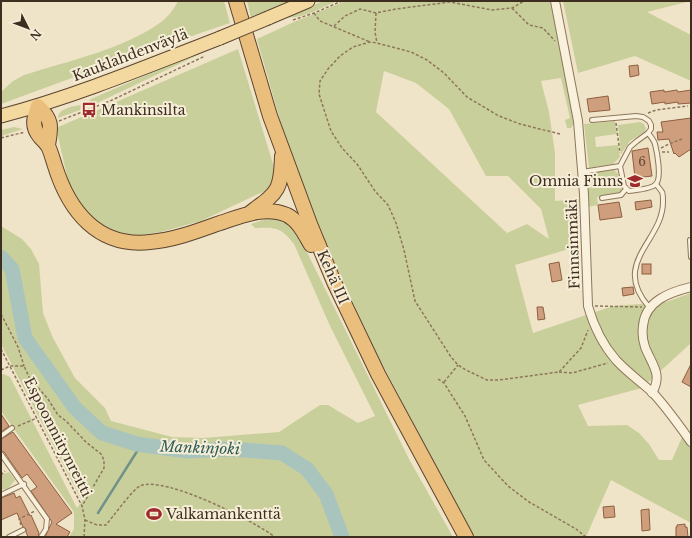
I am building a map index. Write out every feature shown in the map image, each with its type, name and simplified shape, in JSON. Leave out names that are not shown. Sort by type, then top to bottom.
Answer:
[{"type":"highway","name":"Kehä III","points":[[236,1],[270,116],[310,224],[334,282],[378,374],[466,537]]},
{"type":"highway","points":[[38,106],[47,114],[51,131],[48,145],[59,178],[72,206],[87,222],[109,237],[134,242],[148,242],[187,235],[250,213],[266,211],[280,213],[288,216],[298,223],[334,282]]},
{"type":"highway","points":[[250,213],[276,192],[280,184],[283,151]]},
{"type":"main road","name":"Kauklahdenväylä","points":[[1,116],[38,106],[129,73],[220,38],[308,1]]},
{"type":"street","name":"Finnsinmäki","points":[[555,1],[578,121],[582,172],[588,306],[592,321],[600,338],[617,361],[652,393],[674,418],[691,442]]},
{"type":"street","points":[[652,393],[657,380],[655,367],[644,346],[642,332],[643,321],[649,307],[658,299],[674,291],[691,287]]},
{"type":"lane","points":[[592,120],[636,116],[643,117],[649,121],[651,129],[630,147],[620,164],[624,186],[629,191],[652,187],[656,184],[660,176],[653,139],[648,133]]},
{"type":"lane","points":[[582,172],[620,164]]},
{"type":"lane","points":[[649,307],[642,298],[635,273],[637,261],[655,229],[663,209],[662,193],[656,184]]},
{"type":"lane","points":[[602,198],[621,195],[626,189]]},
{"type":"lane","points":[[690,240],[691,256]]},
{"type":"lane","points":[[1,436],[12,428]]},
{"type":"lane","points":[[1,454],[24,484],[47,519],[46,529],[41,537]]},
{"type":"lane","points":[[1,494],[24,484]]},
{"type":"lane","points":[[12,536],[23,530]]},
{"type":"path","points":[[293,20],[342,1]]},
{"type":"path","points":[[334,26],[345,16],[360,9],[376,13],[450,2],[492,10],[512,8],[524,1]]},
{"type":"path","points":[[512,8],[529,25],[543,28],[554,41],[563,42]]},
{"type":"path","points":[[314,13],[320,21],[370,42],[411,52],[427,60],[444,73],[467,97],[499,116],[520,124],[560,134]]},
{"type":"path","points":[[376,13],[375,32],[377,43]]},
{"type":"path","points":[[370,42],[353,47],[340,56],[328,69],[320,82],[319,94],[331,131],[342,148],[357,164],[375,191],[388,205],[396,223],[404,250],[415,301],[451,357],[458,365],[487,380],[499,380],[559,372],[572,373],[617,361]]},
{"type":"path","points":[[58,121],[110,101],[207,55]]},
{"type":"path","points":[[643,117],[656,110],[688,106]]},
{"type":"path","points":[[616,118],[620,164]]},
{"type":"path","points":[[1,138],[28,131]]},
{"type":"path","points":[[656,152],[669,144],[682,139]]},
{"type":"path","points":[[588,306],[649,307]]},
{"type":"path","points":[[1,314],[18,347],[29,377],[58,415],[66,421],[86,442],[102,454],[104,468],[82,506]]},
{"type":"path","points":[[559,372],[581,348],[592,321]]},
{"type":"path","name":"Espoonniitynreitti","points":[[1,349],[82,506],[85,520],[84,537]]},
{"type":"path","points":[[444,383],[458,365]]},
{"type":"path","points":[[1,370],[10,366],[24,366]]},
{"type":"path","points":[[438,379],[444,383],[465,416],[484,460],[508,486],[529,502],[576,529],[586,537]]},
{"type":"path","points":[[12,428],[37,418]]},
{"type":"path","points":[[85,520],[98,525],[106,525],[138,487],[147,484],[155,484],[201,498],[235,512],[275,537]]},
{"type":"path","points":[[23,530],[19,519],[40,508]]},
{"type":"green space","points":[[178,1],[224,1],[230,23],[110,64],[1,104],[1,92],[13,81],[24,75],[95,53],[130,40],[164,20],[171,13]]},
{"type":"green space","points":[[247,1],[294,1],[251,18]]},
{"type":"green space","points":[[323,1],[337,1],[298,17],[286,17]]},
{"type":"green space","points":[[346,1],[552,1],[563,66],[576,117],[571,128],[567,128],[565,120],[570,118],[561,78],[541,81],[549,112],[555,153],[555,201],[579,199],[579,246],[515,265],[533,333],[613,306],[666,302],[691,293],[691,343],[642,388],[578,405],[588,426],[627,425],[639,433],[649,444],[659,460],[672,460],[683,435],[691,449],[691,523],[611,480],[586,537],[474,537],[379,358],[323,238],[288,148],[257,39],[296,21]],"holes":[[[384,71],[416,83],[449,109],[486,176],[508,176],[541,209],[549,239],[527,224],[507,233],[376,112]]]},
{"type":"green space","points":[[563,1],[691,1],[647,12],[691,35],[691,81],[635,56],[578,73]]},
{"type":"green space","points":[[206,49],[198,55],[91,106],[89,104],[91,99]]},
{"type":"green space","points":[[238,49],[274,167],[271,184],[267,190],[201,221],[161,232],[134,236],[113,230],[94,220],[83,207],[69,185],[56,128]]},
{"type":"green space","points":[[79,105],[81,106],[80,110],[58,118],[60,112],[63,110]]},
{"type":"green space","points":[[615,121],[617,134],[595,137],[596,147],[618,145],[620,157],[613,164],[589,168],[584,124]]},
{"type":"green space","points":[[640,122],[644,124],[646,129],[630,141],[621,154],[618,125]]},
{"type":"green space","points":[[14,127],[23,129],[1,136],[1,130]]},
{"type":"green space","points":[[614,170],[620,177],[622,183],[621,192],[597,197],[598,205],[588,207],[589,173]]},
{"type":"green space","points":[[272,217],[289,224],[301,240],[409,459],[453,537],[69,537],[74,529],[74,512],[1,411],[1,375],[4,374],[10,377],[77,508],[82,501],[1,344],[1,226],[22,239],[31,249],[39,264],[43,313],[53,338],[75,378],[105,408],[111,421],[172,437],[203,438],[279,432],[320,405],[328,405],[358,423],[375,416],[330,326],[294,244],[285,234],[277,229],[255,228],[251,224]]},
{"type":"green space","points":[[9,472],[15,480],[8,489],[1,490],[1,475]]},
{"type":"building","points":[[638,65],[639,75],[630,77],[629,66]]},
{"type":"building","points":[[664,90],[664,92],[677,90],[678,92],[691,90],[691,103],[678,104],[678,102],[665,104],[665,102],[652,104],[650,92]]},
{"type":"building","points":[[608,96],[610,110],[589,112],[587,99]]},
{"type":"building","points":[[691,118],[691,149],[679,157],[675,153],[674,154],[669,139],[658,140],[657,132],[663,132],[661,122]]},
{"type":"building","points":[[648,148],[652,176],[635,178],[632,151]]},
{"type":"building","points":[[651,200],[652,207],[636,210],[635,202]]},
{"type":"building","points":[[619,202],[622,217],[600,220],[598,205]]},
{"type":"building","points":[[559,262],[562,280],[552,282],[549,264]]},
{"type":"building","points":[[642,264],[651,264],[651,274],[642,274]]},
{"type":"building","points":[[633,287],[634,294],[623,296],[622,288]]},
{"type":"building","points":[[537,307],[543,307],[545,319],[538,320]]},
{"type":"building","points":[[691,364],[691,387],[682,382]]},
{"type":"building","points":[[1,414],[9,426],[1,432]]},
{"type":"building","points":[[13,432],[72,513],[56,524],[70,532],[67,537],[45,537],[52,522],[31,491],[37,487],[27,474],[22,478],[4,452],[1,451],[1,439]]},
{"type":"building","points":[[14,493],[16,498],[20,496],[30,516],[31,515],[39,533],[38,537],[28,537],[26,529],[23,527],[17,513],[1,520],[1,498]]},
{"type":"building","points":[[614,506],[615,517],[604,518],[603,507]]},
{"type":"building","points":[[649,509],[650,530],[642,531],[641,510]]},
{"type":"building","points":[[685,524],[685,527],[687,527],[688,537],[676,537],[677,525]]},
{"type":"waterway","name":"Mankinjoki","points":[[1,257],[12,269],[25,338],[75,408],[102,433],[137,444],[187,451],[232,449],[282,453],[307,469],[326,494],[342,537]]},
{"type":"waterway","points":[[98,513],[141,445]]},
{"type":"place","name":"Mankinsilta","points":[[89,110]]},
{"type":"place","name":"Omnia Finns","points":[[635,181]]},
{"type":"place","name":"Valkamankenttä","points":[[154,514]]}]
